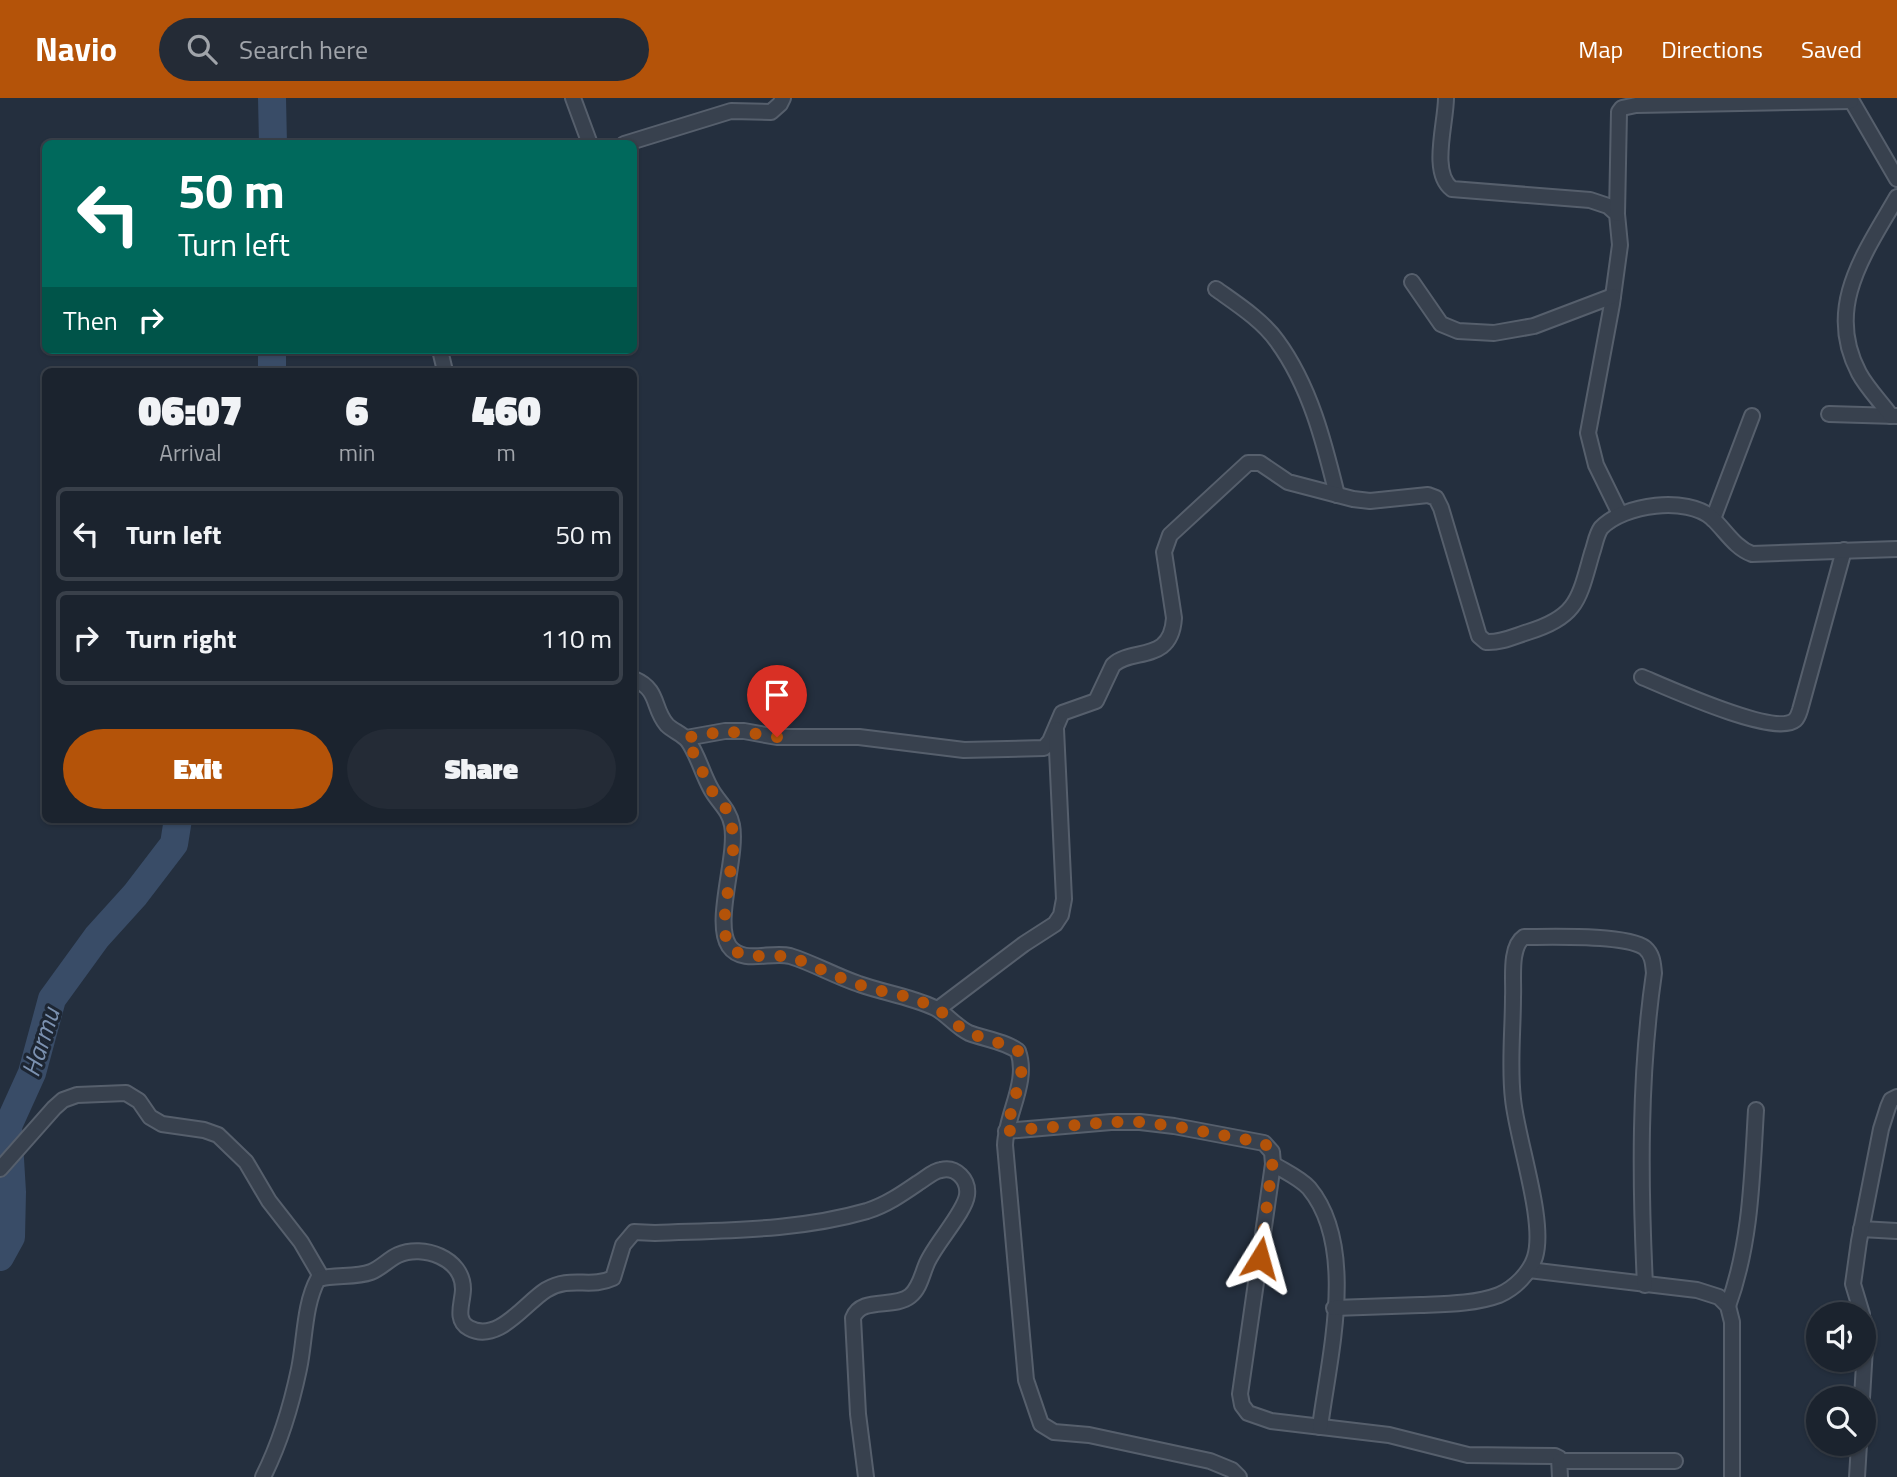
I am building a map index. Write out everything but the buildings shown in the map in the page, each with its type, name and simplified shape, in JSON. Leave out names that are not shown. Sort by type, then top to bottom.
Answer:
[{"type":"street","points":[[573,98],[589,140]]},
{"type":"street","points":[[637,140],[731,111],[771,112],[783,98]]},
{"type":"street","points":[[1446,98],[1440,169],[1444,181],[1452,189],[1590,201],[1608,206],[1617,214]]},
{"type":"street","points":[[1620,514],[1596,465],[1588,441],[1589,422],[1614,296],[1620,245],[1617,214],[1619,113],[1622,108],[1636,105],[1851,99],[1897,179]]},
{"type":"street","points":[[1894,416],[1859,374],[1846,328],[1846,298],[1858,264],[1897,197]]},
{"type":"street","points":[[1412,282],[1441,324],[1458,331],[1494,332],[1534,326],[1614,296]]},
{"type":"street","points":[[1216,289],[1276,339],[1296,372],[1324,442],[1337,495]]},
{"type":"street","points":[[1829,414],[1894,416]]},
{"type":"street","points":[[1713,519],[1752,416]]},
{"type":"street","points":[[686,738],[724,731],[744,731],[777,737],[859,737],[964,750],[1031,749],[1047,746],[1059,716],[1066,710],[1096,701],[1113,665],[1118,661],[1150,653],[1170,636],[1174,628],[1174,618],[1165,545],[1170,535],[1248,463],[1261,463],[1288,482],[1337,495],[1370,501],[1428,495],[1436,498],[1479,636],[1490,643],[1540,629],[1564,615],[1575,605],[1586,579],[1598,532],[1620,514],[1645,507],[1689,506],[1713,519],[1742,549],[1752,554],[1897,549]]},
{"type":"street","points":[[1642,677],[1737,716],[1785,723],[1795,720],[1844,550]]},
{"type":"street","points":[[637,681],[653,694],[667,725],[686,738],[712,791],[727,810],[732,825],[733,850],[724,922],[729,945],[734,951],[747,956],[790,956],[846,980],[913,998],[938,1009],[966,1032],[1018,1051],[1022,1068],[1006,1131],[1026,1380],[1041,1424],[1054,1432],[1089,1434],[1210,1461],[1232,1470],[1239,1477]]},
{"type":"street","points":[[938,1009],[1055,924],[1061,915],[1064,899],[1056,724]]},
{"type":"street","points":[[1334,1308],[1449,1304],[1484,1299],[1510,1289],[1529,1270],[1538,1240],[1513,1099],[1514,963],[1519,940],[1524,937],[1613,939],[1644,947],[1652,959],[1654,973],[1642,1082],[1645,1285]]},
{"type":"street","points":[[0,1170],[54,1108],[69,1097],[113,1092],[133,1096],[154,1119],[177,1127],[204,1130],[218,1135],[240,1154],[269,1201],[301,1241],[322,1278]]},
{"type":"street","points":[[1858,1302],[1853,1284],[1861,1228],[1881,1129],[1891,1100],[1897,1097]]},
{"type":"street","points":[[1728,1306],[1739,1277],[1748,1230],[1756,1110]]},
{"type":"street","points":[[1006,1131],[1111,1122],[1174,1126],[1264,1143],[1272,1152],[1273,1164],[1240,1394],[1242,1405],[1248,1413],[1257,1418],[1390,1435],[1468,1455],[1555,1456],[1560,1461],[1675,1461]]},
{"type":"street","points":[[1273,1164],[1307,1185],[1319,1202],[1334,1244],[1334,1308],[1320,1427]]},
{"type":"street","points":[[263,1477],[285,1424],[299,1370],[312,1294],[316,1282],[322,1278],[370,1272],[397,1255],[423,1250],[445,1258],[454,1266],[463,1282],[460,1316],[467,1327],[493,1330],[503,1326],[538,1296],[558,1284],[570,1281],[604,1282],[613,1278],[623,1245],[634,1232],[778,1228],[819,1221],[867,1211],[889,1202],[937,1171],[948,1169],[962,1177],[967,1184],[967,1193],[959,1211],[933,1249],[917,1288],[905,1299],[862,1307],[853,1318],[858,1414],[866,1477]]},
{"type":"street","points":[[1861,1228],[1897,1231]]},
{"type":"street","points":[[1529,1270],[1697,1290],[1719,1297],[1728,1306],[1734,1354],[1732,1477]]},
{"type":"street","points":[[1857,1477],[1858,1456]]},
{"type":"street","points":[[1560,1461],[1560,1477]]},
{"type":"waterway","name":"Harmu","points":[[272,98],[273,140]]},
{"type":"waterway","name":"Harmu","points":[[272,354],[272,368]]},
{"type":"waterway","name":"Harmu","points":[[0,1257],[11,1237],[12,1192],[8,1126],[32,1073],[52,999],[97,937],[135,895],[174,844],[177,823]]},
{"type":"route","points":[[777,737],[744,731],[724,731],[686,738],[712,791],[727,810],[732,825],[734,840],[724,929],[726,939],[734,951],[747,956],[790,956],[868,988],[913,998],[938,1009],[966,1032],[1014,1048],[1018,1051],[1022,1068],[1006,1131],[1140,1122],[1264,1143],[1272,1152],[1273,1159],[1260,1258]]}]
